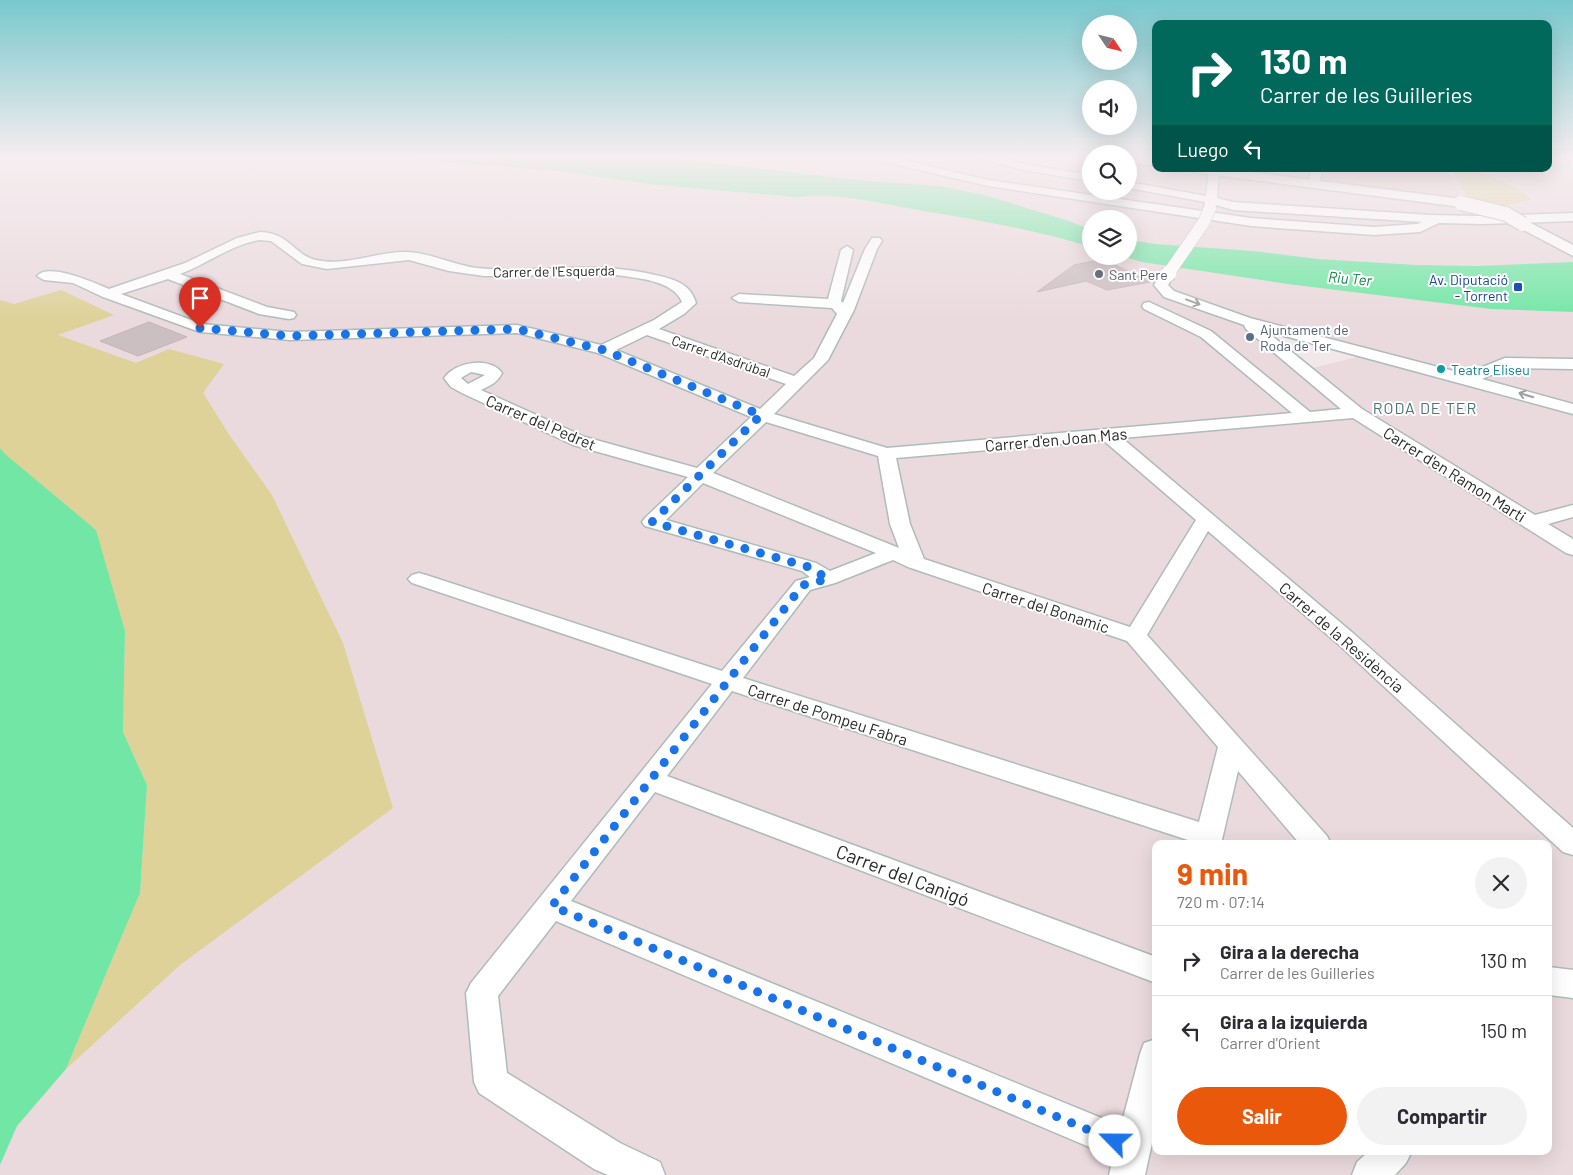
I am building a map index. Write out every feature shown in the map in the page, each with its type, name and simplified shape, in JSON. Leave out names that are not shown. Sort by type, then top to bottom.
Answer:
[{"type":"street","points":[[1176,211],[1251,222],[1374,232],[1420,228],[1437,219]]},
{"type":"street","points":[[1209,211],[1204,222],[1161,285],[1169,294],[1245,321],[1573,409]]},
{"type":"street","points":[[1309,211],[1437,219],[1568,218]]},
{"type":"street","points":[[1493,211],[1506,214],[1573,251]]},
{"type":"street","name":"Carrer de l'Esquerda","points":[[167,274],[192,266],[249,237],[262,235],[281,240],[302,260],[315,264],[347,265],[407,256],[433,260],[448,267],[506,273],[612,269],[633,272],[677,285],[686,294],[689,303],[678,313],[647,330]]},
{"type":"street","points":[[828,579],[809,567],[652,522],[820,360],[840,309],[876,242]]},
{"type":"street","points":[[840,309],[834,302],[847,250]]},
{"type":"street","points":[[108,294],[167,274],[264,311],[289,315]]},
{"type":"street","name":"Carrer d'en Joan Mas","points":[[44,276],[76,279],[108,294],[200,328],[290,336],[517,329],[604,350],[761,415],[886,453],[1356,413]]},
{"type":"street","points":[[739,298],[840,309]]},
{"type":"street","points":[[1149,306],[1206,334],[1226,348],[1306,417]]},
{"type":"street","name":"Carrer d'en Ramon Marti","points":[[1245,321],[1356,413],[1562,540],[1573,549]]},
{"type":"street","points":[[604,350],[647,330]]},
{"type":"street","name":"Carrer d'Asdrúbal","points":[[647,330],[796,382]]},
{"type":"street","points":[[1467,380],[1505,363],[1573,364]]},
{"type":"street","name":"Carrer del Pedret","points":[[468,390],[579,441],[701,475]]},
{"type":"street","name":"Carrer de la Residència","points":[[1107,434],[1346,639],[1573,844]]},
{"type":"street","points":[[647,1175],[607,1156],[491,1082],[482,993],[803,585],[904,558],[900,524],[886,453]]},
{"type":"street","name":"Carrer del Bonamic","points":[[701,475],[904,558],[1135,636]]},
{"type":"street","points":[[1532,522],[1573,510]]},
{"type":"street","points":[[1206,519],[1135,636],[1313,840]]},
{"type":"street","name":"Carrer de Pompeu Fabra","points":[[419,579],[1208,840]]},
{"type":"street","points":[[1208,840],[1231,746]]},
{"type":"street","name":"Carrer del Canigó","points":[[650,780],[1152,968]]},
{"type":"street","points":[[552,906],[1130,1162],[1152,1071]]},
{"type":"street","points":[[1370,1175],[1390,1155]]},
{"type":"shaded area","points":[[61,290],[114,315],[58,335],[136,363],[169,349],[224,364],[203,393],[230,436],[272,495],[343,643],[393,808],[180,965],[66,1069],[140,893],[147,785],[123,732],[125,631],[0,448],[0,300],[14,304]]},
{"type":"shaded area","points":[[1245,321],[1369,354],[1304,370]]},
{"type":"water","points":[[924,211],[1036,211],[1082,226],[1082,245],[1047,235]]},
{"type":"water","name":"Riu Ter","points":[[1137,241],[1253,251],[1318,259],[1416,265],[1477,266],[1573,262],[1573,312],[1491,309],[1288,284],[1137,260]]},
{"type":"water","points":[[0,448],[96,530],[125,631],[123,732],[147,785],[140,893],[66,1069],[17,1126],[0,1165]]},
{"type":"building","name":"Sant Pere","points":[[1082,263],[1082,265],[1115,265],[1150,282],[1107,290],[1086,281],[1037,292],[1074,265]]},
{"type":"building","points":[[149,322],[187,337],[138,356],[100,341]]},
{"type":"place","name":"Sant Pere","points":[[1099,274]]},
{"type":"place","name":"Av. Diputació - Torrent","points":[[1518,287]]},
{"type":"place","name":"Ajuntament de Roda de Ter","points":[[1250,337]]},
{"type":"place","name":"Teatre Eliseu","points":[[1441,369]]},
{"type":"district","name":"RODA DE TER","points":[[1425,407]]},
{"type":"route","points":[[200,328],[290,336],[517,329],[604,350],[761,415],[652,522],[809,567],[828,579],[803,585],[552,906],[1115,1141]]}]
